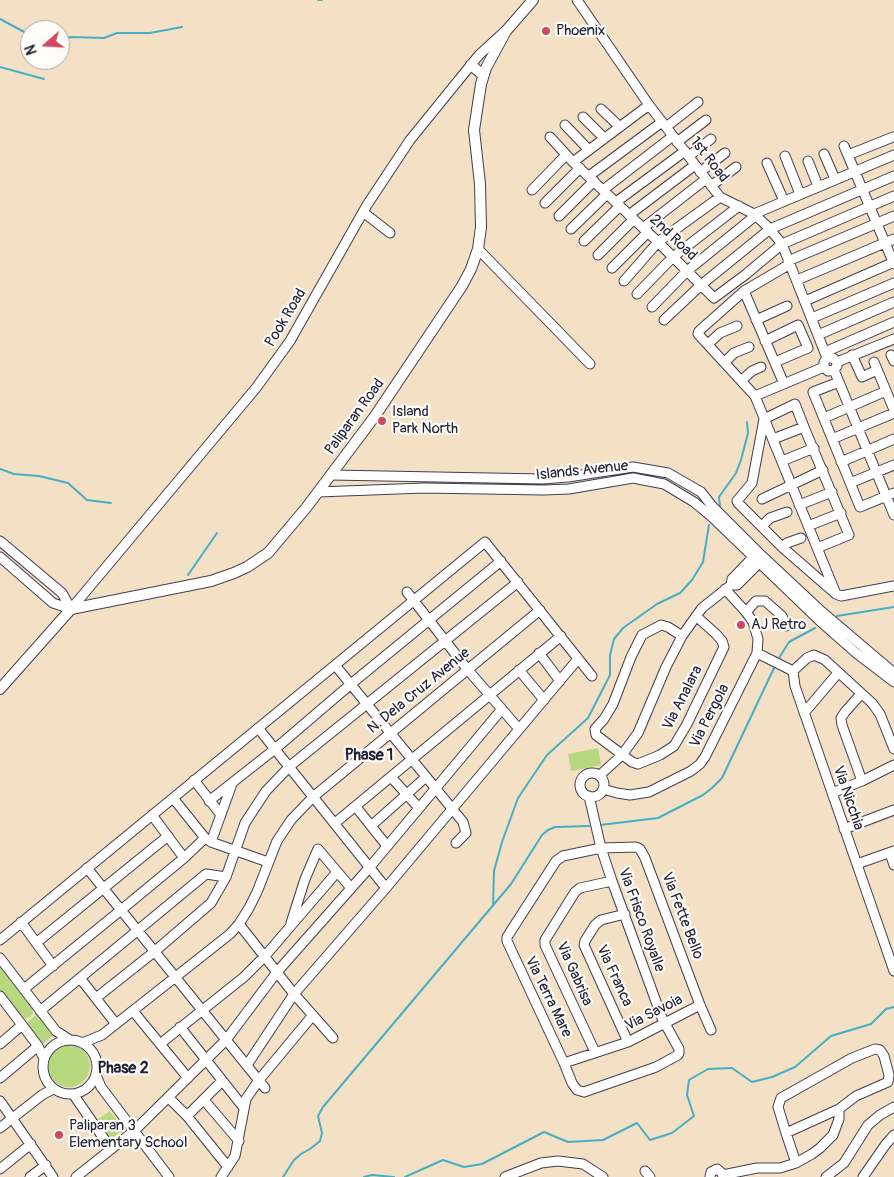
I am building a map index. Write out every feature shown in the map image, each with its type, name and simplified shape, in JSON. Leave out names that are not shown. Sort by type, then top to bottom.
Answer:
[{"type":"main road","name":"Paliparan Road","points":[[71,608],[211,581],[223,578],[247,567],[276,546],[331,475],[375,416],[452,303],[466,279],[478,249],[481,227],[474,130],[483,75],[506,30],[533,0]]},
{"type":"main road","points":[[470,66],[483,75]]},
{"type":"main road","points":[[0,689],[71,608]]},
{"type":"street","name":"1st Road","points":[[577,0],[649,105],[720,197],[754,215],[770,229],[782,244],[826,355]]},
{"type":"street","name":"Pook Road","points":[[71,608],[256,388],[290,341],[363,212],[419,128],[470,66],[506,30]]},
{"type":"street","points":[[559,216],[591,179],[664,124],[698,102]]},
{"type":"street","points":[[532,190],[649,105]]},
{"type":"street","points":[[601,109],[620,127]]},
{"type":"street","points":[[583,117],[604,138]]},
{"type":"street","points":[[571,229],[605,192],[675,139],[706,120]]},
{"type":"street","points":[[565,125],[589,150]]},
{"type":"street","points":[[805,301],[894,263],[846,151],[893,137]]},
{"type":"street","name":"2nd Road","points":[[550,138],[714,298],[782,244]]},
{"type":"street","points":[[584,241],[618,204],[711,139]]},
{"type":"street","points":[[612,268],[646,230],[725,153]]},
{"type":"street","points":[[824,154],[835,179]]},
{"type":"street","points":[[652,307],[687,271],[754,215],[854,170],[894,155]]},
{"type":"street","points":[[785,156],[800,194]]},
{"type":"street","points":[[545,203],[573,161]]},
{"type":"street","points":[[808,161],[818,186]]},
{"type":"street","points":[[768,163],[784,201]]},
{"type":"street","points":[[598,255],[632,217],[703,175],[736,167]]},
{"type":"street","points":[[664,320],[701,285],[770,229],[894,176]]},
{"type":"street","points":[[782,244],[894,196]]},
{"type":"street","points":[[624,281],[658,242],[720,197]]},
{"type":"street","points":[[638,294],[673,257],[739,206]]},
{"type":"street","points":[[363,212],[390,233]]},
{"type":"street","points":[[836,594],[755,396],[698,335],[699,331],[744,291],[789,262],[894,216]]},
{"type":"street","points":[[797,280],[894,239]]},
{"type":"street","points":[[478,249],[590,364]]},
{"type":"street","points":[[812,318],[894,283]]},
{"type":"street","points":[[744,291],[784,384]]},
{"type":"street","points":[[818,334],[894,302]]},
{"type":"street","points":[[756,320],[787,306]]},
{"type":"street","points":[[824,367],[826,355],[894,322]]},
{"type":"street","points":[[765,341],[798,325],[808,348],[775,362]]},
{"type":"street","points":[[708,344],[720,333],[738,326]]},
{"type":"street","points":[[824,367],[828,371],[852,355],[894,339]]},
{"type":"street","points":[[725,362],[734,353],[749,347]]},
{"type":"street","points":[[826,355],[833,358],[839,382],[849,407],[877,473],[890,494],[894,515]]},
{"type":"street","points":[[832,439],[859,429],[894,412],[876,366],[862,376],[852,355]]},
{"type":"street","points":[[742,380],[752,371],[761,367]]},
{"type":"street","points":[[755,396],[824,367]]},
{"type":"street","points":[[839,382],[814,392],[860,507],[890,494]]},
{"type":"street","points":[[824,418],[886,391]]},
{"type":"street","points":[[764,419],[796,404],[841,513],[849,535],[817,548]]},
{"type":"street","points":[[764,419],[752,483],[737,501],[782,548],[836,594],[841,596],[894,586]]},
{"type":"street","points":[[772,439],[804,426]]},
{"type":"street","points":[[842,462],[894,439]]},
{"type":"street","points":[[782,461],[814,448]]},
{"type":"street","points":[[850,484],[894,465]]},
{"type":"street","name":"Islands Avenue","points":[[331,475],[543,479],[633,467],[668,472],[701,492],[822,623],[856,653],[894,682]]},
{"type":"street","points":[[762,499],[823,470]]},
{"type":"street","name":"Islands Avenue","points":[[318,492],[424,488],[569,489],[633,478],[664,484],[694,502],[894,673]]},
{"type":"street","points":[[799,505],[832,492]]},
{"type":"street","points":[[762,526],[770,518],[787,512]]},
{"type":"street","points":[[808,526],[841,513]]},
{"type":"street","points":[[782,548],[787,543],[800,538]]},
{"type":"street","points":[[0,541],[62,593],[71,608]]},
{"type":"street","points":[[0,940],[486,542],[592,676]]},
{"type":"street","points":[[0,557],[53,603],[71,608]]},
{"type":"street","points":[[600,776],[622,755],[638,733],[666,667],[682,636],[696,616],[702,608],[728,587],[732,579],[759,557]]},
{"type":"street","points":[[209,800],[275,749],[427,620],[501,561]]},
{"type":"street","points":[[96,998],[211,903],[226,878],[245,824],[266,791],[290,766],[518,582]]},
{"type":"street","points":[[728,587],[756,630],[757,653],[792,671],[807,658],[814,655],[824,660],[872,703],[880,714],[894,749]]},
{"type":"street","points":[[407,592],[427,620],[519,729]]},
{"type":"street","points":[[746,612],[756,601],[765,601],[782,616],[786,626]]},
{"type":"street","name":"N. Dela Cruz Avenue","points":[[82,1043],[102,1035],[230,934],[239,924],[257,892],[283,830],[313,797],[540,610]]},
{"type":"street","name":"Via Analara","points":[[622,755],[638,764],[660,755],[674,746],[687,724],[724,647],[716,634],[696,616]]},
{"type":"street","points":[[622,755],[596,735],[595,729],[613,704],[631,657],[642,635],[661,625],[682,636]]},
{"type":"street","points":[[335,823],[560,636]]},
{"type":"street","points":[[539,653],[560,681]]},
{"type":"street","name":"Via Pergola","points":[[603,789],[630,795],[649,792],[692,771],[700,764],[757,653]]},
{"type":"street","points":[[247,1065],[294,994],[453,810],[578,659]]},
{"type":"street","points":[[335,665],[463,822],[467,831],[456,843]]},
{"type":"street","points":[[519,670],[544,700]]},
{"type":"street","name":"Via Nicchia","points":[[792,671],[804,713],[894,971]]},
{"type":"street","points":[[804,713],[838,673]]},
{"type":"street","points":[[862,694],[845,712],[842,718],[842,725],[862,781]]},
{"type":"street","points":[[76,1177],[134,1131],[226,1040],[277,972],[369,868],[502,709]]},
{"type":"street","points":[[258,728],[386,888]]},
{"type":"street","points":[[832,793],[894,765]]},
{"type":"street","points":[[590,773],[600,776],[604,782],[603,789],[596,796],[589,796],[582,790],[580,784],[582,779],[590,773]]},
{"type":"street","points":[[391,777],[419,808]]},
{"type":"street","points":[[371,826],[426,777]]},
{"type":"street","points":[[194,780],[221,815]]},
{"type":"street","points":[[24,989],[208,840],[221,815],[232,784]]},
{"type":"street","name":"Via Frisco Royalle","points":[[589,796],[601,848],[612,881],[664,1024],[679,1049]]},
{"type":"street","points":[[173,798],[208,840],[268,862]]},
{"type":"street","points":[[356,807],[387,846]]},
{"type":"street","points":[[844,829],[894,810]]},
{"type":"street","points":[[152,815],[184,858]]},
{"type":"street","points":[[36,943],[168,836]]},
{"type":"street","name":"Via Fette Bello","points":[[601,848],[636,847],[642,852],[674,932],[700,1005],[712,1030]]},
{"type":"street","name":"Via Terra Mare","points":[[601,848],[563,856],[556,861],[507,936],[508,946],[577,1090],[584,1092],[656,1067],[678,1055],[679,1049]]},
{"type":"street","points":[[289,927],[305,879],[318,849],[351,888]]},
{"type":"street","points":[[857,864],[892,852],[894,865]]},
{"type":"street","points":[[87,868],[136,931],[262,1084]]},
{"type":"street","points":[[160,1044],[244,977],[265,956],[337,872]]},
{"type":"street","points":[[40,1010],[206,874],[226,878]]},
{"type":"street","name":"Via Gabrisa","points":[[595,1052],[544,940],[575,892],[580,888],[612,881]]},
{"type":"street","name":"Via Franca","points":[[625,914],[601,920],[595,925],[584,945],[628,1042]]},
{"type":"street","points":[[21,922],[53,966]]},
{"type":"street","points":[[239,924],[294,994],[333,1038]]},
{"type":"street","points":[[0,958],[56,1031],[70,1040]]},
{"type":"street","points":[[80,978],[116,1024]]},
{"type":"street","points":[[2,1003],[22,1025],[38,1046],[44,1058]]},
{"type":"street","name":"Via Savoia","points":[[564,1063],[628,1042],[700,1005]]},
{"type":"street","points":[[133,1011],[188,1078]]},
{"type":"street","points":[[221,1177],[236,1156],[246,1099],[262,1084],[313,1015]]},
{"type":"street","points":[[0,1044],[22,1025]]},
{"type":"street","points":[[180,1027],[244,1108]]},
{"type":"street","name":"N. Dela Cruz Avenue","points":[[93,1053],[102,1035]]},
{"type":"street","points":[[64,1040],[82,1043],[93,1053],[97,1068],[96,1075],[90,1086],[79,1093],[73,1094],[53,1089],[46,1082],[42,1070],[44,1058],[54,1044],[64,1040]]},
{"type":"street","points":[[0,1078],[38,1046]]},
{"type":"street","points":[[786,1133],[839,1109],[856,1096],[888,1082],[889,1075],[884,1056],[880,1050],[875,1049],[852,1058],[781,1098],[778,1107],[786,1133],[796,1163]]},
{"type":"street","points":[[96,1075],[101,1087],[169,1177]]},
{"type":"street","points":[[187,1116],[222,1081]]},
{"type":"street","points":[[0,1128],[46,1082]]},
{"type":"street","points":[[0,1121],[53,1089]]},
{"type":"street","points":[[73,1094],[111,1149]]},
{"type":"street","points":[[168,1097],[187,1116],[228,1167]]},
{"type":"street","points":[[204,1100],[239,1141]]},
{"type":"street","points":[[0,1101],[54,1177]]},
{"type":"street","points":[[826,1177],[844,1163],[868,1125],[880,1115],[894,1108]]},
{"type":"street","points":[[710,1177],[711,1172],[715,1170],[721,1171],[723,1176],[757,1168],[780,1168],[796,1163],[816,1151],[833,1135],[839,1119],[839,1109]]},
{"type":"street","points":[[864,1177],[894,1135]]},
{"type":"street","points":[[0,1169],[31,1144]]},
{"type":"street","points":[[505,1177],[522,1174],[549,1161],[564,1160],[583,1164],[603,1177]]},
{"type":"street","points":[[30,1177],[46,1165]]},
{"type":"green space","points":[[598,748],[601,765],[571,771],[568,754]]},
{"type":"green space","points":[[0,964],[32,1006],[33,1013],[30,1017],[24,1019],[19,1016],[0,991]]},
{"type":"green space","points":[[37,1014],[54,1035],[41,1045],[25,1024]]},
{"type":"green space","points":[[65,1045],[73,1045],[84,1051],[90,1066],[84,1081],[73,1087],[65,1087],[54,1081],[48,1070],[48,1062],[54,1051]]},
{"type":"green space","points":[[110,1111],[123,1130],[111,1139],[97,1120]]},
{"type":"waterway","points":[[0,19],[20,30]]},
{"type":"waterway","points":[[70,37],[104,38],[117,33],[150,33],[182,27]]},
{"type":"waterway","points":[[0,67],[44,79]]},
{"type":"waterway","points":[[720,506],[719,497],[736,473],[741,460],[748,433],[747,422]]},
{"type":"waterway","points":[[0,469],[14,474],[39,476],[68,483],[87,500],[111,503]]},
{"type":"waterway","points":[[493,906],[494,871],[518,798],[547,755],[588,718],[610,675],[610,655],[614,639],[623,628],[657,604],[680,593],[692,580],[703,562],[709,525]]},
{"type":"waterway","points":[[188,575],[217,533]]},
{"type":"waterway","points":[[837,616],[894,607]]},
{"type":"waterway","points":[[779,658],[789,642],[815,628]]},
{"type":"waterway","points":[[600,825],[658,818],[703,795],[712,788],[722,778],[774,668]]},
{"type":"waterway","points":[[283,1177],[294,1160],[320,1141],[322,1133],[318,1116],[323,1107],[511,884],[542,835],[555,827],[589,826]]},
{"type":"waterway","points":[[405,1177],[443,1160],[464,1167],[482,1164],[544,1132],[568,1142],[603,1140],[637,1123],[650,1140],[672,1133],[694,1116],[687,1095],[689,1080],[708,1069],[732,1068],[752,1082],[772,1077],[795,1067],[831,1036],[871,1024],[886,1009],[894,1007]]},
{"type":"waterway","points":[[364,1177],[372,1175],[394,1177]]},
{"type":"place","name":"Phoenix","points":[[546,31]]},
{"type":"place","name":"Island Park North","points":[[382,421]]},
{"type":"place","name":"AJ Retro","points":[[741,625]]},
{"type":"place","name":"Paliparan 3 Elementary School","points":[[59,1135]]},
{"type":"district","name":"Phase 1","points":[[369,756]]},
{"type":"district","name":"Phase 2","points":[[123,1069]]}]
